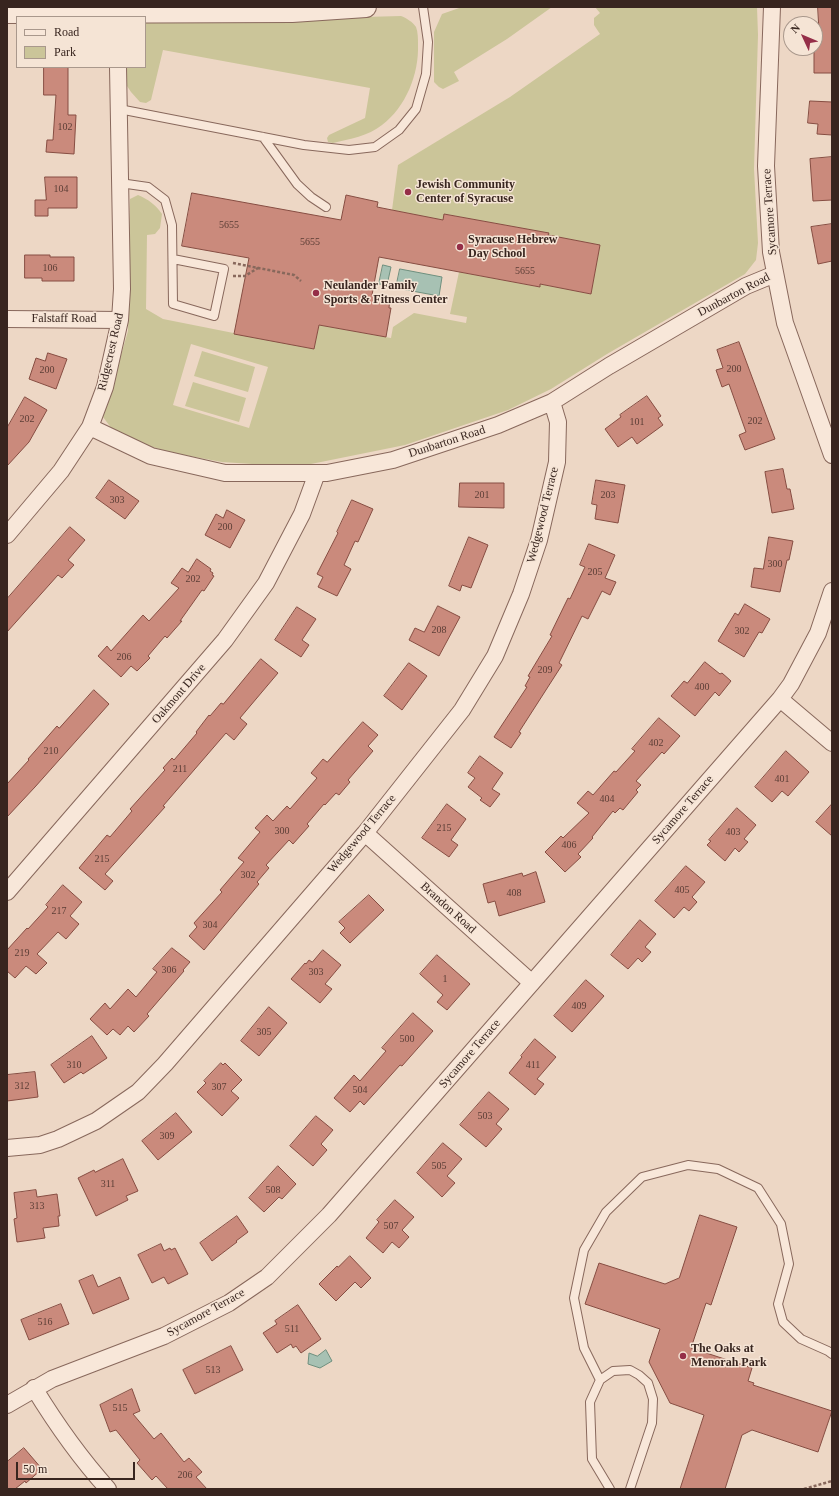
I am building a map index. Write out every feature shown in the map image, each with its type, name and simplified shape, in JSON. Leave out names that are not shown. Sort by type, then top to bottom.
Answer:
[{"type":"street","points":[[7,13],[118,15],[292,12],[366,7]]},
{"type":"street","name":"Sycamore Terrace","points":[[772,7],[766,166],[772,252],[785,323],[832,455]]},
{"type":"street","name":"Ridgecrest Road","points":[[7,535],[61,471],[90,427],[105,387],[120,320],[122,289],[118,68]]},
{"type":"street","name":"Dunbarton Road","points":[[90,427],[151,456],[225,473],[327,473],[393,460],[498,425],[552,402],[609,366],[746,286],[775,274]]},
{"type":"street","name":"Falstaff Road","points":[[7,319],[120,320]]},
{"type":"street","name":"Wedgewood Terrace","points":[[7,1148],[40,1145],[58,1139],[96,1121],[138,1092],[165,1064],[365,833],[462,710],[495,656],[521,594],[540,540],[556,462],[558,422],[552,402]]},
{"type":"street","name":"Oakmont Drive","points":[[7,892],[225,640],[266,583],[302,514],[316,473]]},
{"type":"street","name":"Sycamore Terrace","points":[[7,1405],[34,1388],[52,1379],[164,1336],[229,1302],[267,1276],[329,1215],[780,699],[791,684],[818,633],[832,591]]},
{"type":"street","points":[[780,699],[832,743]]},
{"type":"street","name":"Brandon Road","points":[[365,833],[532,983]]},
{"type":"street","points":[[34,1388],[49,1412],[92,1471],[108,1489]]},
{"type":"lane","points":[[119,109],[304,145],[349,150],[375,147],[400,130],[416,109],[426,74],[428,42],[423,7]]},
{"type":"lane","points":[[263,137],[297,184],[311,197],[326,207]]},
{"type":"lane","points":[[120,183],[148,187],[165,200],[172,225],[173,304],[214,316],[224,270],[173,259]]},
{"type":"lane","points":[[600,1380],[584,1348],[574,1298],[584,1250],[606,1212],[642,1177],[688,1165],[718,1169],[758,1188],[781,1224],[783,1231],[789,1264],[778,1304],[784,1322],[801,1339],[832,1354]]},
{"type":"lane","points":[[610,1489],[592,1460],[590,1402],[600,1380],[613,1371],[630,1370],[639,1375],[648,1384],[653,1399],[652,1423],[630,1489]]},
{"type":"path","points":[[228,262],[294,275],[301,281]]},
{"type":"path","points":[[222,276],[245,276],[258,268]]},
{"type":"path","points":[[804,1489],[832,1481]]},
{"type":"green space","points":[[462,7],[552,7],[507,39],[454,72],[459,81],[443,89],[434,82],[434,32],[442,14]]},
{"type":"green space","points":[[595,7],[757,7],[758,35],[754,169],[758,243],[756,260],[745,274],[607,354],[551,389],[508,410],[405,445],[311,464],[267,465],[222,462],[173,453],[146,445],[115,433],[103,417],[128,331],[130,199],[138,195],[152,203],[162,214],[160,228],[155,234],[147,235],[146,309],[163,319],[314,349],[319,325],[391,338],[393,327],[414,313],[466,323],[467,317],[450,314],[459,272],[539,287],[540,284],[591,294],[600,245],[548,235],[548,233],[445,214],[443,220],[392,210],[398,165],[510,97],[600,34],[594,25],[594,18],[600,13]],"holes":[[[191,344],[268,367],[249,428],[173,405]]]},
{"type":"green space","points":[[401,16],[413,23],[416,27],[418,33],[418,56],[409,89],[398,109],[390,118],[371,132],[333,143],[328,142],[327,138],[329,135],[365,118],[370,88],[163,50],[151,100],[146,103],[140,102],[127,86],[127,68],[146,68],[146,23]]},
{"type":"green space","points":[[202,351],[255,367],[248,392],[194,376]]},
{"type":"green space","points":[[193,382],[246,398],[239,422],[185,406]]},
{"type":"shaded area","points":[[383,265],[391,267],[387,285],[379,284]]},
{"type":"shaded area","points":[[400,269],[442,277],[439,296],[396,288]]},
{"type":"shaded area","points":[[326,1350],[332,1361],[320,1368],[308,1364],[309,1353],[317,1356]]},
{"type":"building","points":[[818,7],[832,7],[832,73],[814,73],[814,56],[823,56],[823,16],[818,16]]},
{"type":"building","points":[[44,68],[68,68],[68,115],[76,115],[74,154],[46,152],[47,140],[53,140],[56,95],[44,95]]},
{"type":"building","points":[[810,101],[832,102],[832,135],[817,134],[818,124],[808,123]]},
{"type":"building","points":[[832,157],[832,200],[813,201],[810,159]]},
{"type":"building","points":[[45,177],[77,177],[77,208],[48,208],[48,216],[35,216],[35,200],[46,200]]},
{"type":"building","points":[[192,193],[341,220],[346,195],[378,202],[377,207],[392,210],[443,220],[444,214],[549,233],[548,235],[600,245],[591,294],[540,284],[540,287],[379,257],[372,295],[390,297],[389,308],[391,308],[386,337],[319,325],[314,349],[234,334],[249,258],[182,246]]},
{"type":"building","points":[[832,224],[832,261],[818,264],[811,227]]},
{"type":"building","points":[[25,255],[74,257],[74,281],[42,281],[42,278],[25,278]]},
{"type":"building","points":[[739,342],[775,439],[745,450],[739,435],[746,432],[729,384],[722,387],[716,370],[723,368],[717,350]]},
{"type":"building","points":[[48,353],[67,359],[56,389],[29,379],[36,358],[45,361]]},
{"type":"building","points":[[647,396],[661,416],[658,418],[663,425],[637,444],[632,437],[618,447],[605,429],[621,417],[620,415]]},
{"type":"building","points":[[25,397],[47,410],[29,442],[7,466],[7,428]]},
{"type":"building","points":[[783,469],[787,489],[790,489],[794,509],[772,513],[765,472]]},
{"type":"building","points":[[109,480],[139,501],[125,519],[96,498]]},
{"type":"building","points":[[596,480],[625,485],[618,523],[595,519],[597,505],[592,504]]},
{"type":"building","points":[[460,483],[504,483],[504,508],[459,507]]},
{"type":"building","points":[[352,500],[373,509],[358,542],[355,541],[344,565],[351,569],[337,596],[318,587],[323,577],[317,574],[338,533],[337,532]]},
{"type":"building","points":[[227,510],[245,520],[230,548],[205,535],[216,514],[223,518]]},
{"type":"building","points":[[70,527],[85,540],[68,560],[74,565],[62,578],[58,575],[7,632],[7,599]]},
{"type":"building","points":[[469,537],[488,545],[471,588],[462,585],[460,591],[449,586]]},
{"type":"building","points":[[769,537],[793,541],[780,592],[751,587],[754,568],[763,569]]},
{"type":"building","points":[[589,544],[615,555],[605,578],[616,582],[610,595],[602,591],[588,619],[582,616],[559,663],[562,665],[519,732],[521,733],[511,748],[494,737],[527,687],[525,686],[530,677],[528,676],[552,636],[550,635],[568,598],[570,599],[585,567],[580,565]]},
{"type":"building","points":[[197,559],[211,569],[210,571],[214,576],[180,621],[182,621],[167,638],[165,636],[148,656],[150,658],[137,671],[131,666],[121,677],[98,656],[107,646],[111,651],[143,615],[149,621],[179,588],[171,583],[182,568],[188,572]]},
{"type":"building","points":[[745,604],[770,619],[762,633],[759,632],[744,657],[718,641],[735,613],[738,615]]},
{"type":"building","points":[[438,606],[460,617],[439,656],[409,640],[415,628],[424,632]]},
{"type":"building","points":[[297,607],[316,619],[302,640],[309,645],[301,657],[275,640]]},
{"type":"building","points":[[261,659],[278,673],[240,718],[247,724],[234,740],[226,733],[163,806],[165,807],[105,874],[113,881],[105,890],[79,868],[107,835],[110,837],[132,811],[130,809],[165,770],[163,768],[172,758],[174,760],[197,733],[196,732],[209,715],[210,716],[221,703],[223,704]]},
{"type":"building","points":[[705,662],[731,681],[719,696],[715,692],[695,716],[671,696],[684,681],[687,683]]},
{"type":"building","points":[[409,663],[427,676],[402,710],[384,696]]},
{"type":"building","points":[[94,690],[109,704],[7,817],[7,784],[57,726],[59,728]]},
{"type":"building","points":[[659,718],[680,736],[664,754],[662,752],[636,781],[641,785],[636,790],[638,792],[623,810],[620,808],[615,813],[613,811],[592,837],[593,838],[578,854],[581,857],[565,872],[545,852],[561,836],[563,838],[589,813],[577,803],[588,791],[593,795],[614,771],[616,772],[635,751],[632,749]]},
{"type":"building","points":[[363,722],[378,735],[368,746],[373,751],[348,780],[350,782],[339,795],[336,793],[325,805],[324,804],[307,824],[309,826],[293,844],[289,840],[266,865],[269,868],[257,882],[259,884],[204,950],[189,936],[197,927],[194,923],[222,892],[220,890],[244,862],[238,858],[260,832],[255,828],[267,815],[273,821],[287,806],[290,809],[317,778],[311,773],[323,759],[327,762]]},
{"type":"building","points":[[786,751],[809,772],[788,796],[782,791],[772,802],[755,787]]},
{"type":"building","points":[[480,756],[503,773],[492,789],[500,794],[490,807],[480,800],[482,798],[468,787],[475,778],[468,773]]},
{"type":"building","points":[[447,804],[466,819],[451,840],[458,845],[449,857],[422,838]]},
{"type":"building","points":[[832,804],[832,836],[816,822]]},
{"type":"building","points":[[737,808],[756,825],[744,839],[748,842],[739,852],[735,848],[725,861],[707,845],[711,841],[709,840]]},
{"type":"building","points":[[686,866],[705,882],[692,897],[697,902],[689,911],[684,907],[674,918],[655,901]]},
{"type":"building","points":[[536,872],[545,902],[499,916],[495,901],[488,903],[483,884],[522,873],[523,876]]},
{"type":"building","points":[[63,885],[82,902],[70,916],[79,924],[66,939],[58,932],[37,954],[47,963],[36,974],[26,966],[15,978],[7,971],[7,950],[48,907],[46,905]]},
{"type":"building","points":[[369,895],[384,910],[350,943],[340,933],[345,928],[339,922]]},
{"type":"building","points":[[640,920],[656,934],[645,947],[651,952],[642,962],[638,958],[628,969],[611,955]]},
{"type":"building","points":[[172,948],[190,962],[183,970],[184,971],[147,1014],[149,1016],[134,1032],[128,1026],[120,1035],[113,1029],[107,1035],[90,1019],[105,1003],[110,1009],[128,989],[136,997],[157,972],[153,969]]},
{"type":"building","points":[[323,950],[341,965],[325,984],[332,989],[320,1003],[291,979],[305,963],[306,964],[309,960],[312,962]]},
{"type":"building","points":[[437,955],[470,984],[447,1010],[437,1002],[443,995],[420,974]]},
{"type":"building","points":[[586,980],[604,996],[572,1032],[554,1016]]},
{"type":"building","points":[[269,1007],[287,1023],[259,1056],[241,1041]]},
{"type":"building","points":[[413,1013],[433,1031],[364,1105],[360,1101],[350,1112],[334,1098],[354,1075],[360,1081],[386,1051],[382,1048]]},
{"type":"building","points":[[92,1036],[107,1058],[83,1074],[81,1072],[64,1083],[51,1065]]},
{"type":"building","points":[[535,1039],[556,1057],[537,1079],[544,1084],[535,1095],[509,1073]]},
{"type":"building","points":[[221,1063],[223,1065],[225,1063],[242,1080],[231,1091],[239,1098],[222,1116],[197,1092],[206,1083],[204,1081]]},
{"type":"building","points":[[35,1072],[38,1097],[7,1101],[7,1075]]},
{"type":"building","points":[[489,1092],[509,1109],[496,1124],[502,1129],[486,1147],[460,1125]]},
{"type":"building","points":[[176,1113],[192,1132],[158,1160],[142,1141]]},
{"type":"building","points":[[316,1116],[333,1130],[321,1144],[327,1150],[313,1166],[290,1146]]},
{"type":"building","points":[[443,1143],[462,1159],[447,1176],[455,1183],[442,1197],[417,1173]]},
{"type":"building","points":[[123,1159],[138,1191],[126,1196],[128,1200],[96,1216],[78,1178]]},
{"type":"building","points":[[278,1166],[296,1184],[282,1199],[279,1197],[264,1212],[249,1198]]},
{"type":"building","points":[[36,1190],[37,1197],[57,1194],[60,1216],[58,1216],[59,1226],[43,1228],[45,1238],[17,1242],[14,1219],[17,1218],[14,1193]]},
{"type":"building","points":[[395,1200],[414,1217],[402,1230],[409,1237],[399,1248],[392,1242],[383,1253],[366,1238],[379,1222],[377,1220]]},
{"type":"building","name":"The Oaks at Menorah Park","points":[[700,1215],[737,1227],[711,1305],[706,1303],[691,1348],[752,1368],[748,1381],[754,1383],[753,1385],[832,1411],[818,1452],[752,1430],[742,1435],[725,1489],[680,1489],[704,1415],[670,1403],[649,1362],[660,1329],[585,1304],[599,1263],[665,1284],[679,1278]]},
{"type":"building","points":[[237,1216],[248,1232],[212,1261],[200,1243]]},
{"type":"building","points":[[161,1244],[164,1251],[170,1248],[171,1250],[175,1248],[188,1274],[168,1284],[164,1277],[152,1283],[138,1255]]},
{"type":"building","points":[[350,1256],[371,1278],[361,1288],[355,1282],[336,1301],[319,1284],[337,1266],[338,1267]]},
{"type":"building","points":[[93,1275],[98,1287],[120,1277],[129,1299],[93,1314],[79,1281]]},
{"type":"building","points":[[61,1304],[69,1324],[29,1340],[21,1320]]},
{"type":"building","points":[[298,1305],[321,1339],[301,1353],[296,1346],[293,1348],[291,1344],[277,1353],[263,1333],[277,1324],[275,1321]]},
{"type":"building","points":[[231,1346],[243,1370],[195,1394],[183,1370]]},
{"type":"building","points":[[132,1389],[140,1411],[133,1414],[154,1439],[161,1433],[184,1462],[189,1458],[202,1472],[196,1477],[207,1489],[168,1489],[156,1476],[152,1480],[137,1463],[140,1460],[116,1430],[110,1432],[100,1405]]},
{"type":"building","points":[[24,1448],[42,1469],[26,1483],[25,1481],[15,1489],[7,1489],[7,1462]]},
{"type":"place","name":"Jewish Community Center of Syracuse","points":[[408,192]]},
{"type":"place","name":"Syracuse Hebrew Day School","points":[[460,247]]},
{"type":"place","name":"Neulander Family Sports & Fitness Center","points":[[316,293]]},
{"type":"place","name":"The Oaks at Menorah Park","points":[[683,1356]]}]
